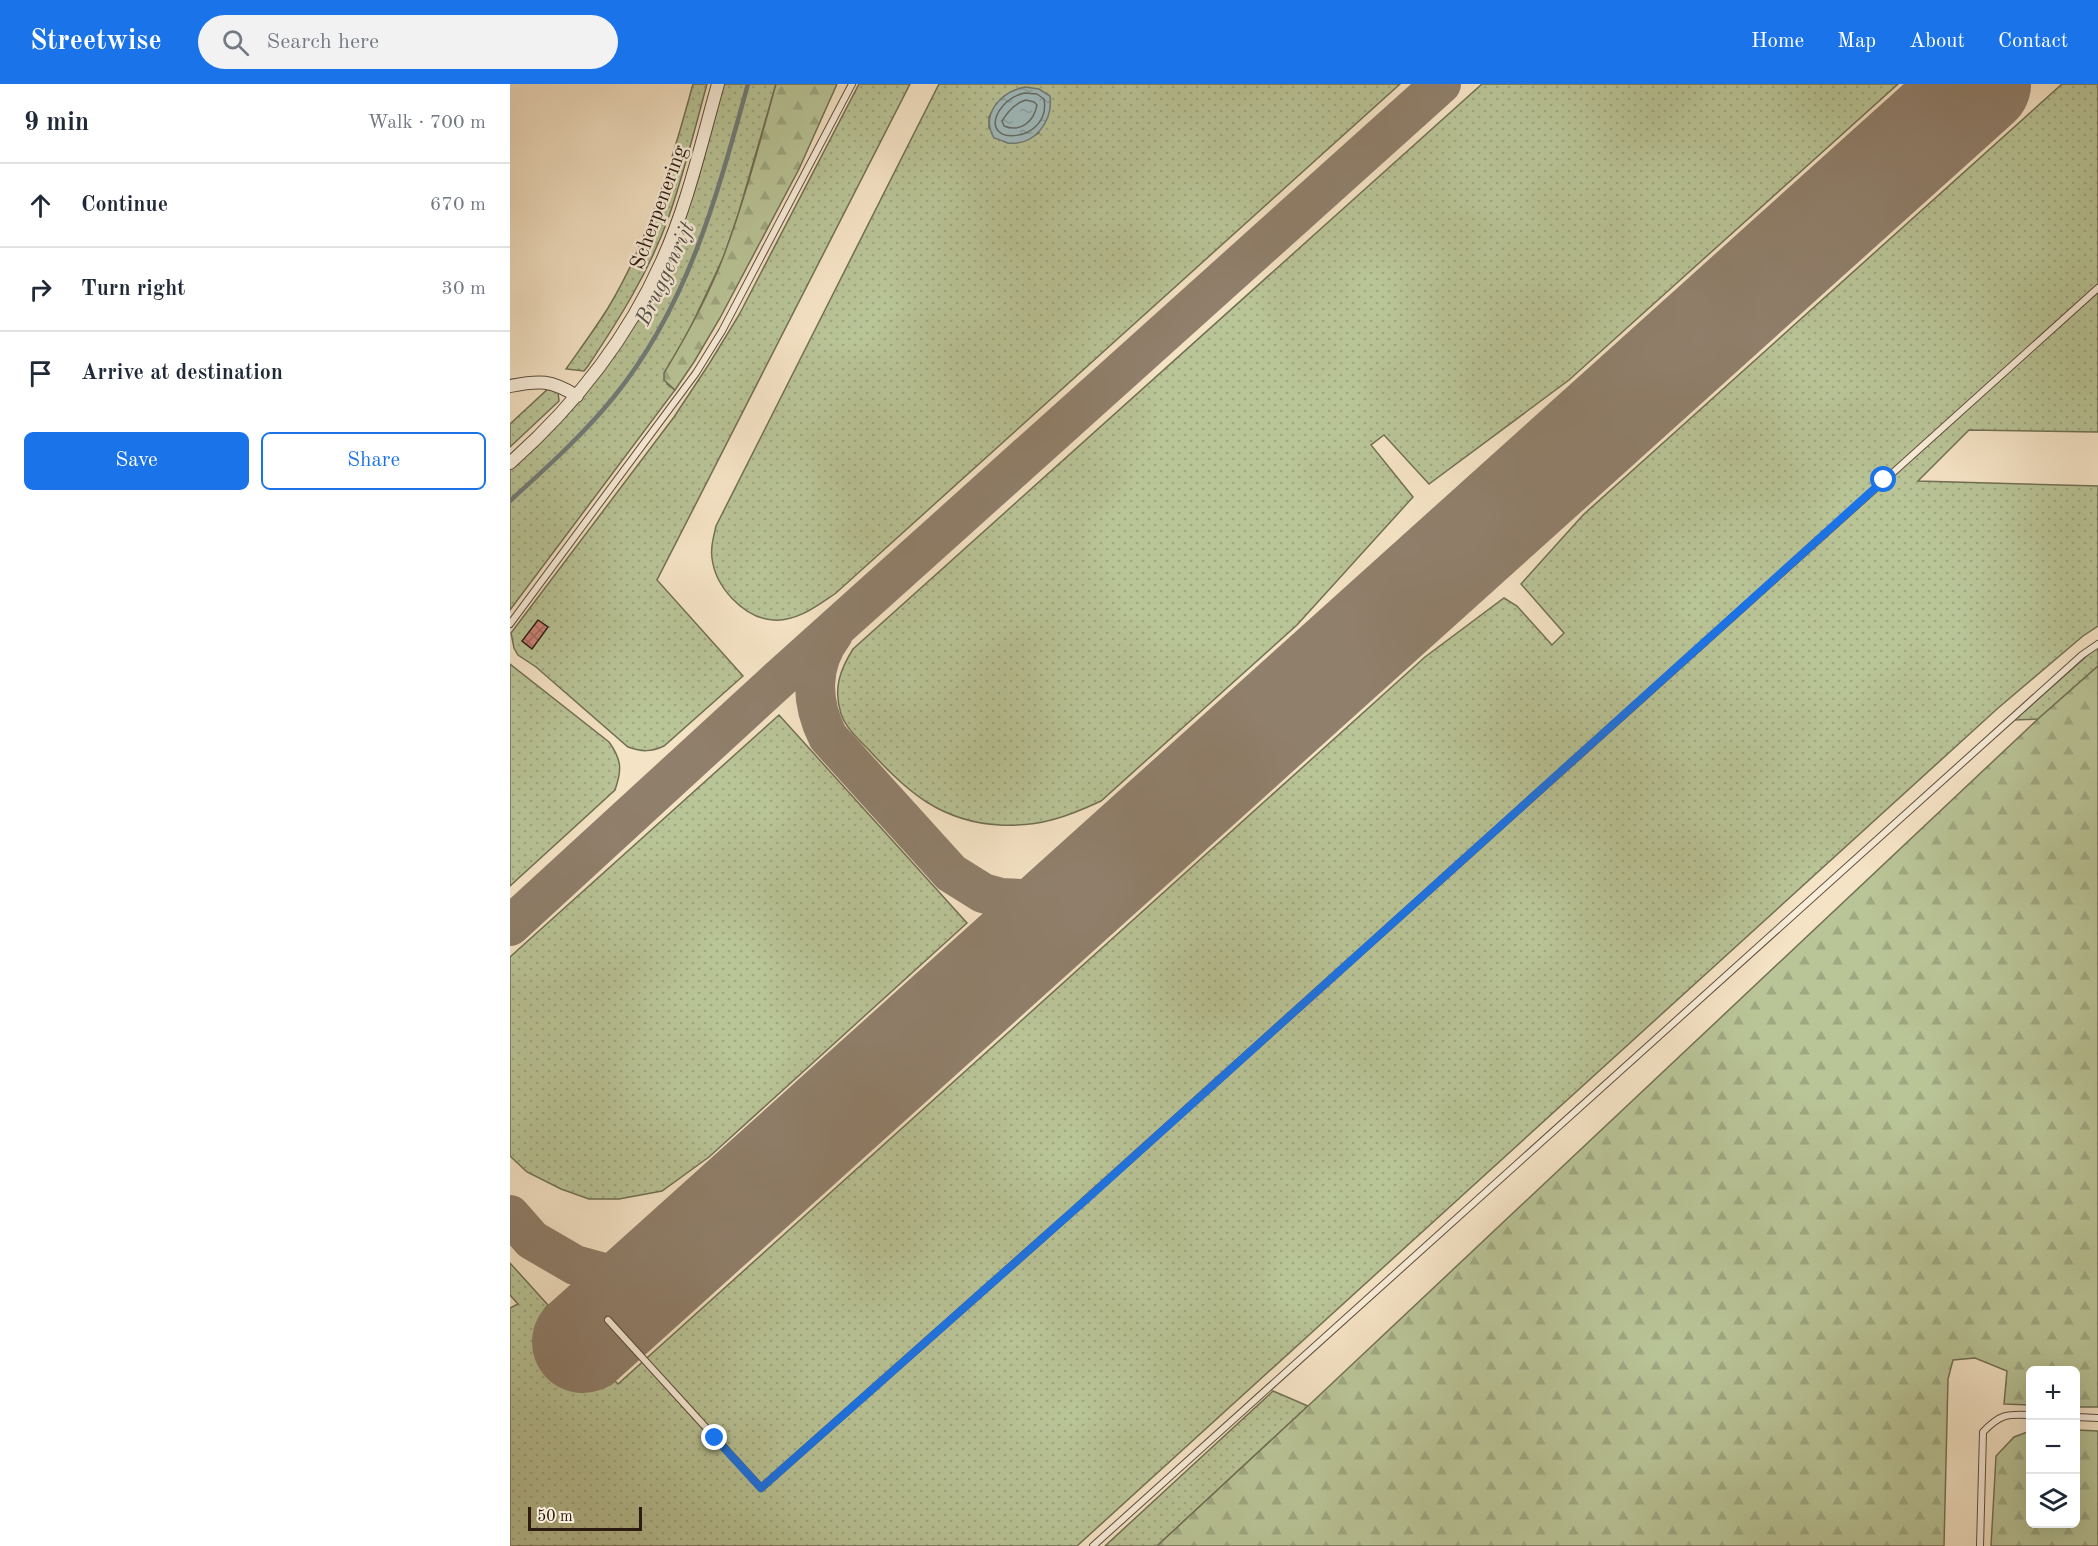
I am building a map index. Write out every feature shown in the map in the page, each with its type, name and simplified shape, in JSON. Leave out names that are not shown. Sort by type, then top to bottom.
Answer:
[{"type":"street","name":"Scherpenering","points":[[510,463],[543,434],[577,396],[608,357],[627,328],[662,263],[674,232],[718,84]]},
{"type":"street","points":[[510,386],[542,381],[559,384],[577,396]]},
{"type":"lane","points":[[510,624],[696,373],[722,331],[852,84]]},
{"type":"lane","points":[[608,1320],[761,1488],[1090,1196],[2098,288]]},
{"type":"lane","points":[[1093,1546],[2082,655],[2098,644]]},
{"type":"lane","points":[[1980,1546],[1983,1432],[1995,1419],[2010,1414],[2026,1415]]},
{"type":"lane","points":[[2080,1417],[2098,1418]]},
{"type":"green space","points":[[693,84],[707,84],[674,200],[653,255],[623,312],[588,366],[584,371],[566,369],[608,308],[636,255],[668,171]]},
{"type":"green space","points":[[724,84],[776,84],[724,256],[667,384],[675,390],[510,610],[510,467],[635,323]]},
{"type":"green space","points":[[776,84],[837,84],[799,169],[720,318],[675,390],[664,380],[664,373],[697,315],[724,255]]},
{"type":"green space","points":[[859,84],[910,84],[657,580],[743,676],[664,746],[646,751],[628,747],[536,667],[518,655],[511,633],[674,417],[709,364],[739,315]]},
{"type":"green space","points":[[939,84],[1400,84],[836,593],[822,603],[799,616],[782,620],[762,618],[741,607],[732,599],[714,569],[712,542],[716,526]],"holes":[[[997,103],[1039,133],[1024,141],[1008,143],[989,128],[989,117]]]},
{"type":"green space","points":[[1482,84],[1898,84],[1569,380],[1429,484],[1384,435],[1371,445],[1413,497],[1297,625],[1101,801],[1076,812],[1040,823],[1000,825],[960,818],[942,811],[911,791],[857,737],[841,714],[838,696],[839,680],[853,649]]},
{"type":"green space","points":[[2062,84],[2098,84],[2098,432],[1969,430],[1918,481],[2098,486],[2098,626],[1997,709],[1077,1546],[510,1546],[510,1308],[518,1304],[510,1295],[510,1263],[548,1305],[544,1310],[610,1385],[615,1381],[618,1384],[1425,657],[1504,598],[1517,606],[1552,645],[1564,633],[1521,584],[1583,515]]},
{"type":"green space","points":[[550,387],[558,392],[559,401],[510,447],[510,424]]},
{"type":"green space","points":[[2098,646],[2098,666],[2038,719],[2014,720]]},
{"type":"green space","points":[[510,664],[609,742],[616,754],[620,771],[615,790],[510,886]]},
{"type":"green space","points":[[2098,666],[2098,1407],[2080,1407],[2080,1366],[2026,1366],[2026,1405],[2004,1404],[2007,1371],[1975,1358],[1953,1360],[1948,1379],[1944,1546],[1157,1546],[1308,1406],[2038,719]]},
{"type":"green space","points":[[779,715],[967,923],[709,1157],[662,1191],[619,1199],[589,1199],[561,1189],[527,1172],[510,1156],[510,957]]},
{"type":"green space","points":[[1273,1391],[1308,1406],[1157,1546],[1105,1546]]},
{"type":"green space","points":[[2080,1430],[2098,1431],[2098,1546],[1991,1546],[1996,1456],[2014,1437],[2026,1432],[2026,1528],[2080,1528]]},
{"type":"water","points":[[1025,87],[1039,89],[1050,96],[1049,114],[1041,130],[1027,140],[1018,143],[1008,143],[994,138],[990,129],[990,121],[995,105],[1008,94]]},
{"type":"building","points":[[538,620],[548,627],[532,649],[522,641]]},
{"type":"waterway","name":"Bruggenrijt","points":[[510,501],[601,412],[639,363],[661,326],[697,248],[748,84]]},
{"type":"taxiway","points":[[510,926],[778,680],[1441,84]]},
{"type":"taxiway","points":[[833,634],[820,658],[815,684],[818,711],[828,737],[951,873],[983,893],[1001,898],[1046,900],[1066,894],[1118,861]]},
{"type":"taxiway","points":[[510,1215],[532,1240],[575,1265],[615,1276],[652,1267],[689,1246]]},
{"type":"runway","points":[[583,1342],[1980,84]]},
{"type":"route","points":[[715,1438],[761,1488],[1090,1196],[1884,480]]}]
